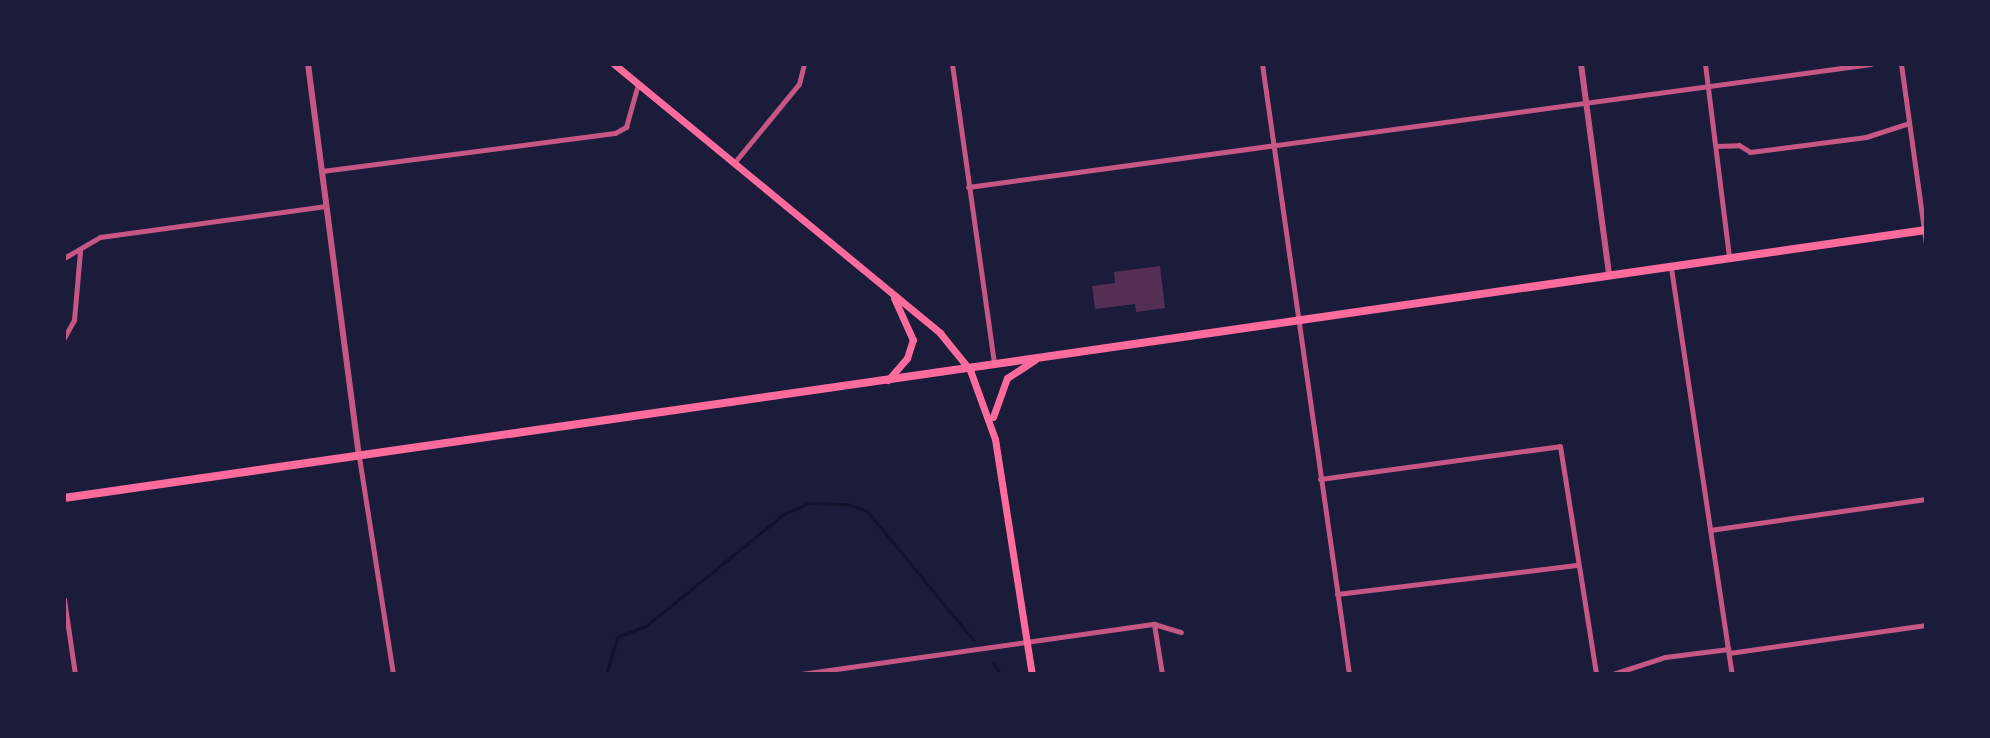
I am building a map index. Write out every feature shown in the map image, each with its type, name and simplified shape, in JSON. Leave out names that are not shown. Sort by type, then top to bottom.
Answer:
[{"type":"main road","points":[[614,64],[940,333],[970,370],[993,427],[1032,674]]},
{"type":"main road","points":[[64,498],[885,383],[1296,319],[1925,230]]},
{"type":"main road","points":[[885,383],[907,358],[913,340],[907,318],[888,289]]},
{"type":"main road","points":[[993,427],[1001,386],[1036,359]]},
{"type":"street","points":[[308,64],[359,457],[393,674]]},
{"type":"street","points":[[734,163],[799,84],[804,64]]},
{"type":"street","points":[[952,64],[994,366]]},
{"type":"street","points":[[1262,64],[1349,674]]},
{"type":"street","points":[[1581,64],[1609,274]]},
{"type":"street","points":[[1705,64],[1729,257]]},
{"type":"street","points":[[968,187],[1587,99],[1871,64]]},
{"type":"street","points":[[1901,64],[1926,244]]},
{"type":"street","points":[[322,171],[623,131],[638,84]]},
{"type":"street","points":[[1716,146],[1739,145],[1750,152],[1866,137],[1909,123]]},
{"type":"street","points":[[64,258],[100,237],[326,206]]},
{"type":"street","points":[[64,338],[74,320],[80,250]]},
{"type":"street","points":[[1670,266],[1732,674]]},
{"type":"street","points":[[1320,479],[1560,446],[1596,674]]},
{"type":"street","points":[[1710,530],[1926,499]]},
{"type":"street","points":[[1337,594],[1578,565]]},
{"type":"street","points":[[64,599],[75,674]]},
{"type":"street","points":[[1154,624],[1162,674]]},
{"type":"street","points":[[801,674],[1154,624],[1181,632]]},
{"type":"street","points":[[1613,674],[1665,657],[1926,625]]},
{"type":"building","points":[[1160,266],[1165,308],[1136,312],[1135,304],[1095,309],[1092,286],[1115,283],[1114,272]]},
{"type":"waterway","points":[[606,674],[617,637],[646,626],[784,514],[809,503],[847,504],[867,511],[974,641]]},
{"type":"waterway","points":[[993,663],[1000,674]]}]
